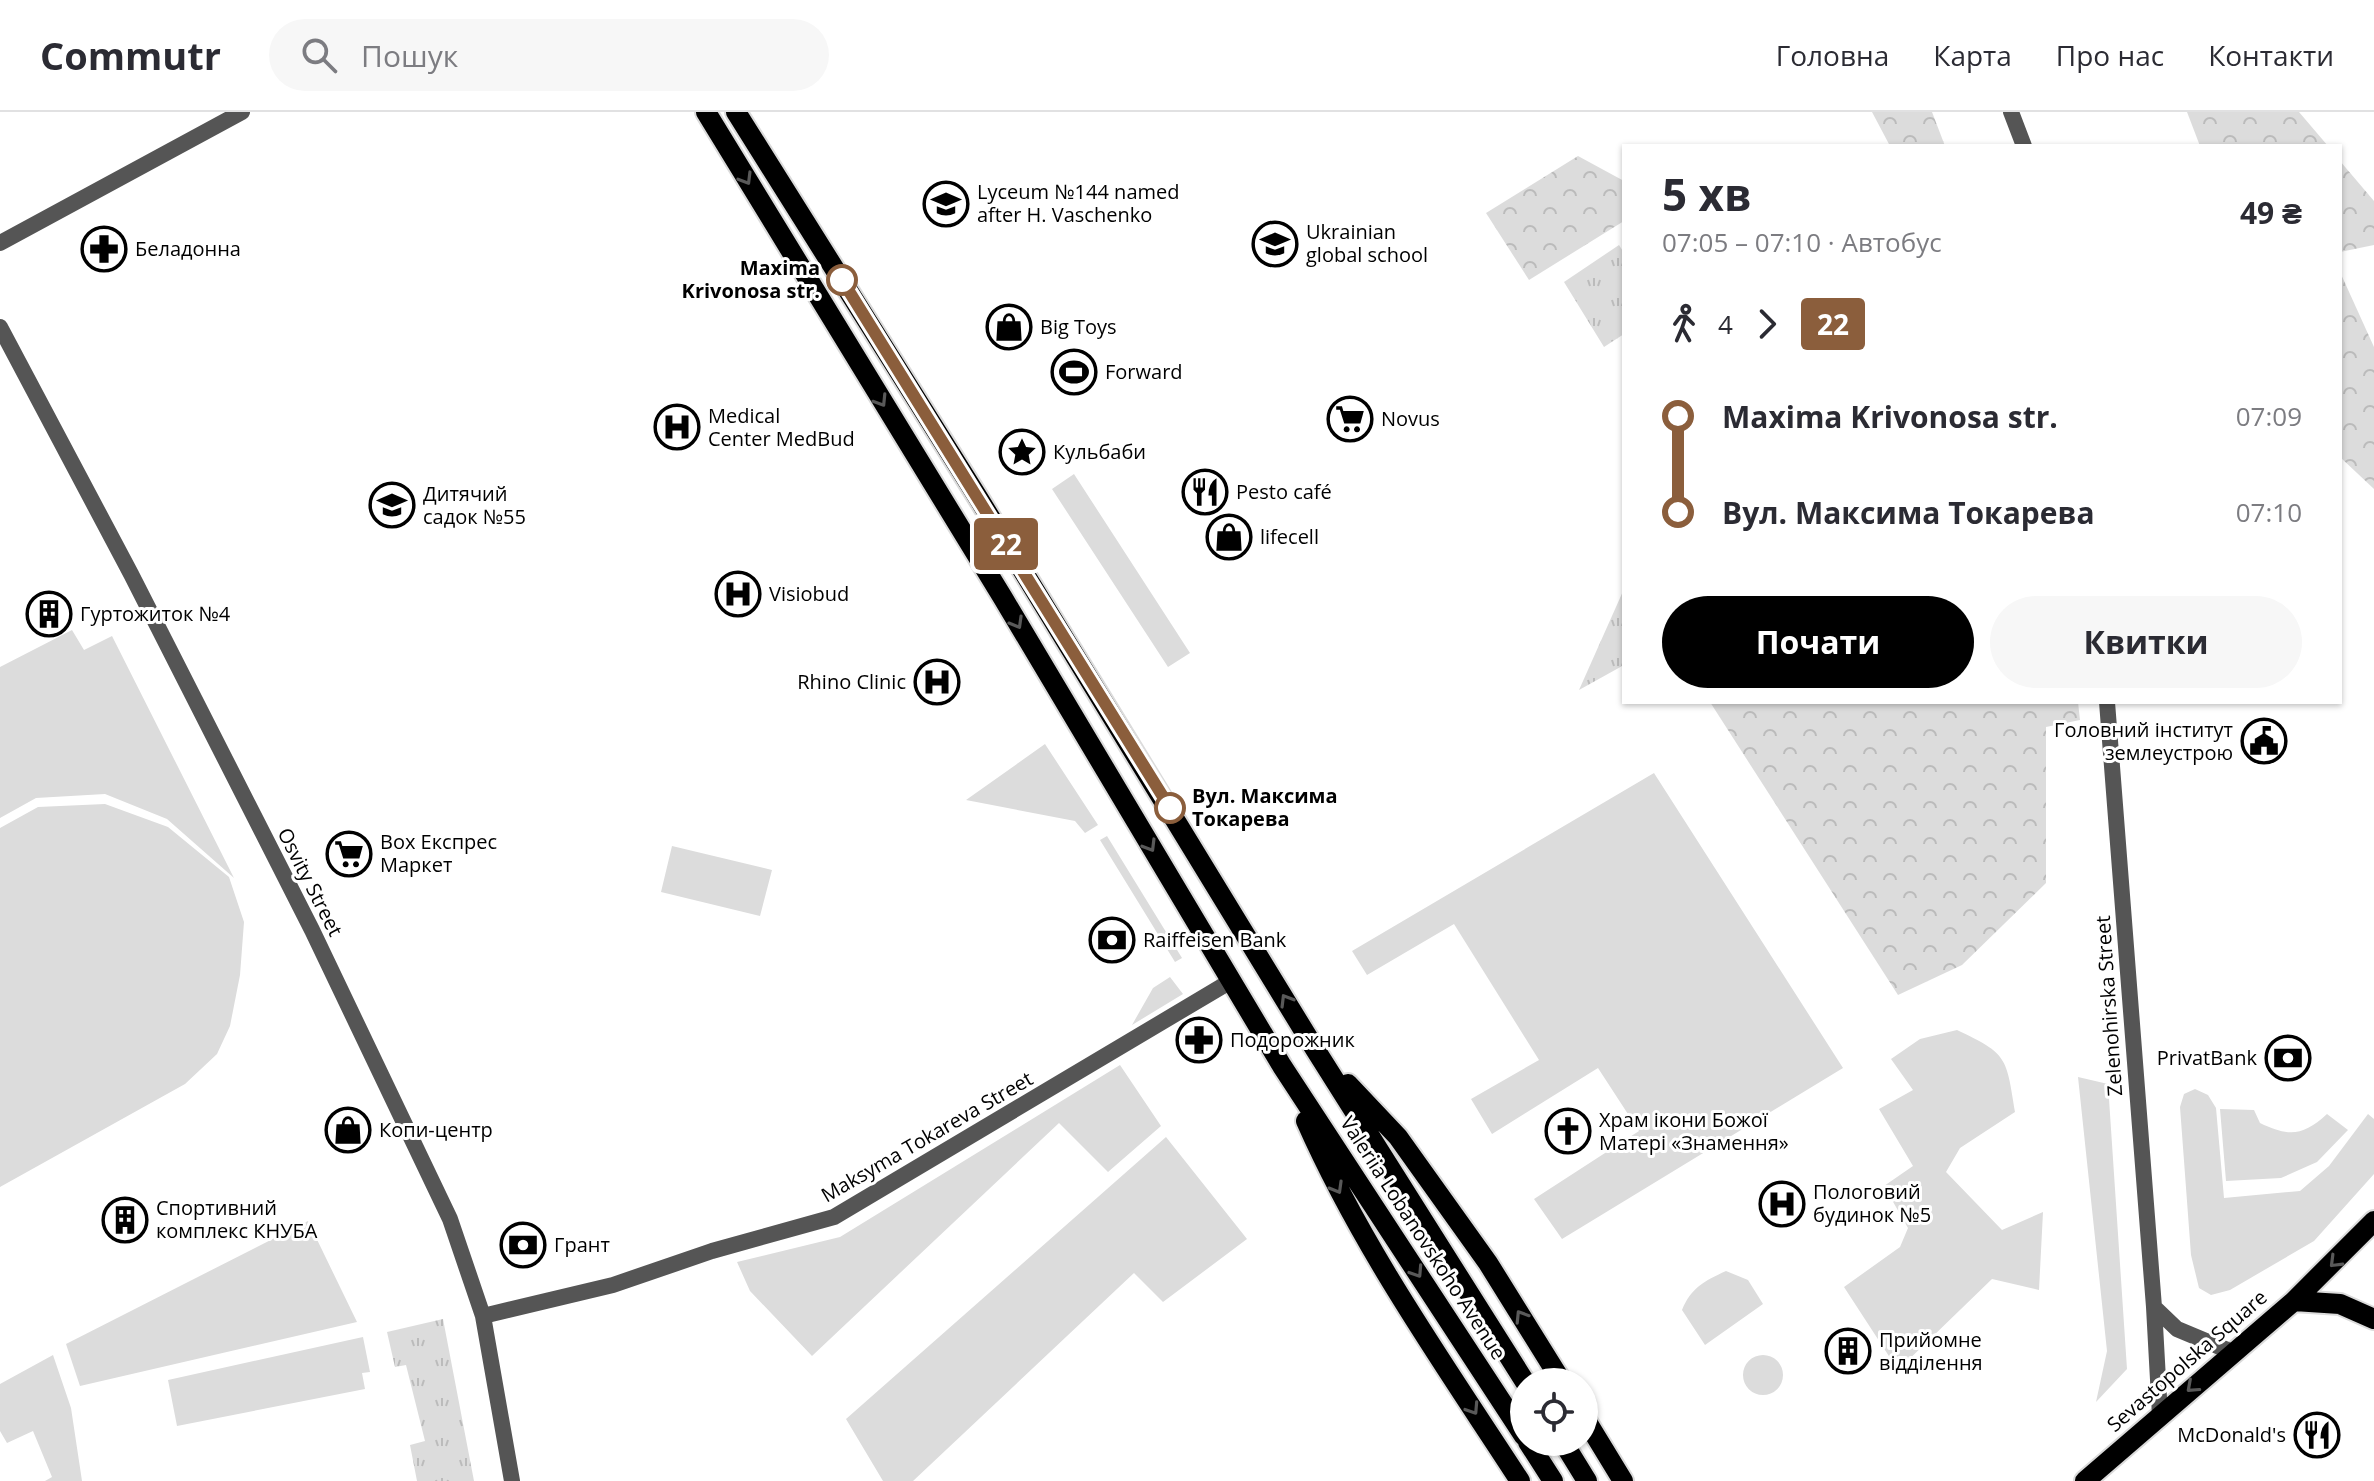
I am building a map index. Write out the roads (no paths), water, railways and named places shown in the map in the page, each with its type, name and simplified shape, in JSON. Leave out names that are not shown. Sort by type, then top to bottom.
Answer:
[{"type":"main road","name":"Valeriia Lobanovskoho Avenue","points":[[706,112],[1003,598],[1282,1066],[1510,1415]]},
{"type":"main road","name":"Valeriia Lobanovskoho Avenue","points":[[736,112],[979,499],[1315,1049],[1516,1368]]},
{"type":"main road","name":"Valeriia Lobanovskoho Avenue","points":[[1315,1049],[1398,1137],[1488,1263],[1553,1368]]},
{"type":"main road","name":"Valeriia Lobanovskoho Avenue","points":[[1282,1066],[1331,1178],[1398,1291],[1520,1481]]},
{"type":"main road","points":[[2294,1301],[2374,1221]]},
{"type":"main road","name":"Sevastopolska Square","points":[[2085,1481],[2294,1301],[2340,1304],[2374,1319]]},
{"type":"main road","points":[[1598,1440],[1623,1481]]},
{"type":"main road","points":[[1537,1456],[1553,1481]]},
{"type":"main road","points":[[1572,1456],[1587,1481]]},
{"type":"street","points":[[0,243],[242,112]]},
{"type":"street","points":[[2011,112],[2023,144]]},
{"type":"street","name":"Osvity Street","points":[[0,327],[131,574],[312,930],[450,1219],[483,1316],[512,1481]]},
{"type":"street","name":"Zelenohirska Street","points":[[2107,704],[2160,1416]]},
{"type":"street","name":"Maksyma Tokareva Street","points":[[483,1316],[613,1285],[712,1251],[834,1217],[1231,981]]},
{"type":"street","points":[[2154,1307],[2177,1329],[2232,1352]]},
{"type":"place","name":"Lyceum №144 named after H. Vaschenko","points":[[946,204]]},
{"type":"place","name":"Ukrainian global school","points":[[1275,244]]},
{"type":"place","name":"Беладонна","points":[[104,249]]},
{"type":"place","name":"Maxima Krivonosa str.","points":[[842,280]]},
{"type":"place","name":"Big Toys","points":[[1009,327]]},
{"type":"place","name":"Forward","points":[[1074,372]]},
{"type":"place","name":"Novus","points":[[1350,419]]},
{"type":"place","name":"Medical Center MedBud","points":[[677,427]]},
{"type":"place","name":"Кульбаби","points":[[1022,452]]},
{"type":"place","name":"Pesto café","points":[[1205,492]]},
{"type":"place","name":"Дитячий садок №55","points":[[392,505]]},
{"type":"place","name":"lifecell","points":[[1229,537]]},
{"type":"place","name":"Visiobud","points":[[738,594]]},
{"type":"place","name":"Гуртожиток №4","points":[[49,614]]},
{"type":"place","name":"Rhino Clinic","points":[[937,682]]},
{"type":"place","name":"Головний інститут землеустрою","points":[[2264,741]]},
{"type":"place","name":"Вул. Максима Токарева","points":[[1170,808]]},
{"type":"place","name":"Box Експрес Маркет","points":[[349,854]]},
{"type":"place","name":"Raiffeisen Bank","points":[[1112,940]]},
{"type":"place","name":"Подорожник","points":[[1199,1040]]},
{"type":"place","name":"PrivatBank","points":[[2288,1058]]},
{"type":"place","name":"Копи-центр","points":[[348,1130]]},
{"type":"place","name":"Храм ікони Божої Матері «Знамення»","points":[[1568,1131]]},
{"type":"place","name":"Пологовий будинок №5","points":[[1782,1204]]},
{"type":"place","name":"Спортивний комплекс КНУБА","points":[[125,1220]]},
{"type":"place","name":"Грант","points":[[523,1245]]},
{"type":"place","name":"Прийомне відділення","points":[[1848,1351]]},
{"type":"place","name":"McDonald's","points":[[2317,1435]]}]
